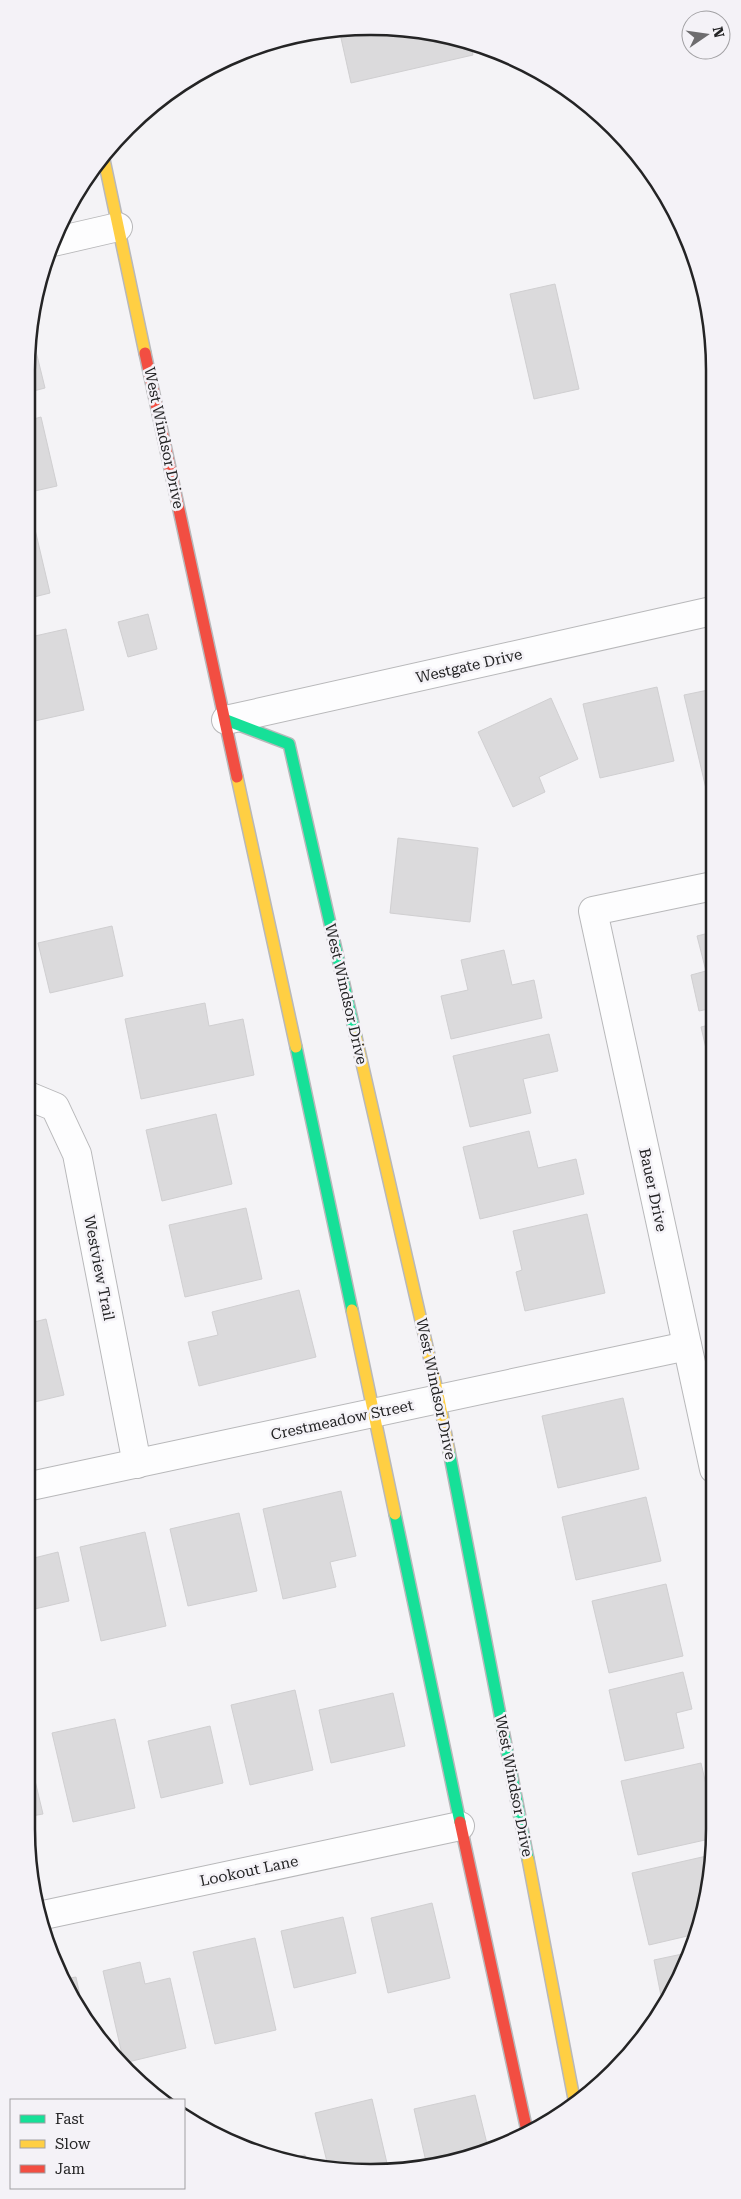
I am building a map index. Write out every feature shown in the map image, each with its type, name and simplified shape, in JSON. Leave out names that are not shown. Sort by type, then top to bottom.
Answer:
[{"type":"street","name":"West Windsor Drive","points":[[105,165],[226,720],[375,1414],[460,1826],[526,2125]]},
{"type":"street","points":[[62,240],[118,227]]},
{"type":"street","name":"Westgate Drive","points":[[226,720],[706,612]]},
{"type":"street","name":"West Windsor Drive","points":[[226,720],[289,744],[439,1399],[573,2096]]},
{"type":"street","name":"Bauer Drive","points":[[706,887],[593,911],[706,1433]]},
{"type":"street","name":"Westview Trail","points":[[35,1099],[55,1107],[76,1154],[137,1464]]},
{"type":"street","name":"Crestmeadow Street","points":[[35,1485],[687,1346]]},
{"type":"street","name":"Lookout Lane","points":[[46,1915],[460,1826]]},
{"type":"building","points":[[370,35],[414,38],[436,41],[472,51],[473,55],[351,83],[341,37]]},
{"type":"building","points":[[555,284],[579,389],[534,399],[510,294]]},
{"type":"building","points":[[36,351],[45,388],[35,391]]},
{"type":"building","points":[[41,417],[57,486],[35,491],[35,419]]},
{"type":"building","points":[[35,529],[50,593],[35,597]]},
{"type":"building","points":[[148,614],[157,649],[128,657],[118,622]]},
{"type":"building","points":[[66,629],[84,710],[35,721],[35,636]]},
{"type":"building","points":[[657,687],[674,761],[600,778],[583,704]]},
{"type":"building","points":[[706,690],[706,789],[684,695]]},
{"type":"building","points":[[551,698],[578,759],[539,777],[545,792],[513,807],[478,732]]},
{"type":"building","points":[[398,838],[478,848],[470,922],[390,913]]},
{"type":"building","points":[[112,926],[123,976],[50,993],[38,943]]},
{"type":"building","points":[[706,934],[706,971],[697,936]]},
{"type":"building","points":[[504,950],[512,985],[534,980],[542,1018],[451,1039],[441,996],[468,990],[461,960]]},
{"type":"building","points":[[706,971],[706,1010],[699,1011],[691,975]]},
{"type":"building","points":[[205,1003],[209,1026],[243,1019],[254,1075],[141,1099],[125,1019]]},
{"type":"building","points":[[706,1026],[706,1048],[701,1027]]},
{"type":"building","points":[[549,1034],[558,1071],[523,1079],[531,1113],[470,1127],[453,1056]]},
{"type":"building","points":[[216,1114],[232,1184],[162,1201],[146,1130]]},
{"type":"building","points":[[529,1131],[538,1168],[576,1159],[584,1194],[480,1219],[463,1147]]},
{"type":"building","points":[[246,1208],[262,1279],[185,1297],[169,1225]]},
{"type":"building","points":[[587,1214],[605,1293],[525,1311],[516,1272],[522,1270],[513,1231]]},
{"type":"building","points":[[299,1290],[316,1357],[199,1386],[188,1342],[218,1335],[212,1312]]},
{"type":"building","points":[[46,1319],[64,1395],[35,1402],[35,1322]]},
{"type":"building","points":[[623,1398],[639,1469],[558,1488],[542,1416]]},
{"type":"building","points":[[341,1491],[356,1556],[330,1562],[336,1587],[283,1599],[263,1509]]},
{"type":"building","points":[[646,1497],[661,1561],[576,1580],[562,1517]]},
{"type":"building","points":[[239,1513],[257,1591],[188,1606],[170,1529]]},
{"type":"building","points":[[145,1532],[166,1626],[101,1641],[80,1547]]},
{"type":"building","points":[[58,1552],[69,1601],[35,1609],[35,1558]]},
{"type":"building","points":[[666,1584],[683,1656],[609,1673],[592,1601]]},
{"type":"building","points":[[683,1672],[692,1709],[676,1713],[684,1748],[625,1761],[609,1690]]},
{"type":"building","points":[[295,1690],[313,1770],[250,1785],[231,1705]]},
{"type":"building","points":[[393,1693],[405,1746],[331,1763],[319,1710]]},
{"type":"building","points":[[115,1719],[135,1808],[73,1822],[52,1733]]},
{"type":"building","points":[[210,1726],[223,1783],[161,1798],[148,1741]]},
{"type":"building","points":[[701,1763],[706,1784],[705,1840],[638,1855],[621,1781]]},
{"type":"building","points":[[35,1781],[43,1814],[35,1815]]},
{"type":"building","points":[[704,1857],[700,1894],[688,1936],[649,1945],[632,1873]]},
{"type":"building","points":[[432,1903],[450,1978],[388,1993],[371,1918]]},
{"type":"building","points":[[343,1917],[356,1973],[294,1988],[281,1931]]},
{"type":"building","points":[[255,1938],[276,2030],[215,2044],[193,1952]]},
{"type":"building","points":[[681,1954],[661,1996],[654,1960]]},
{"type":"building","points":[[140,1962],[145,1984],[170,1978],[186,2048],[129,2062],[122,2054],[103,1971]]},
{"type":"building","points":[[76,1977],[80,1996],[80,1996],[70,1978]]},
{"type":"building","points":[[475,2095],[487,2143],[457,2153],[426,2159],[414,2109]]},
{"type":"building","points":[[372,2099],[387,2163],[327,2161],[315,2113]]},
{"type":"traffic: fast","points":[[226,720],[289,744],[356,1037]]},
{"type":"traffic: fast","points":[[296,1047],[352,1310]]},
{"type":"traffic: fast","points":[[449,1451],[528,1859]]},
{"type":"traffic: fast","points":[[395,1514],[460,1822]]},
{"type":"traffic: slow","points":[[105,165],[145,353]]},
{"type":"traffic: slow","points":[[237,777],[296,1047]]},
{"type":"traffic: slow","points":[[356,1037],[439,1399],[449,1451]]},
{"type":"traffic: slow","points":[[352,1310],[395,1514]]},
{"type":"traffic: slow","points":[[528,1859],[573,2096]]},
{"type":"traffic: jam","points":[[145,353],[237,777]]},
{"type":"traffic: jam","points":[[460,1822],[526,2125]]}]
